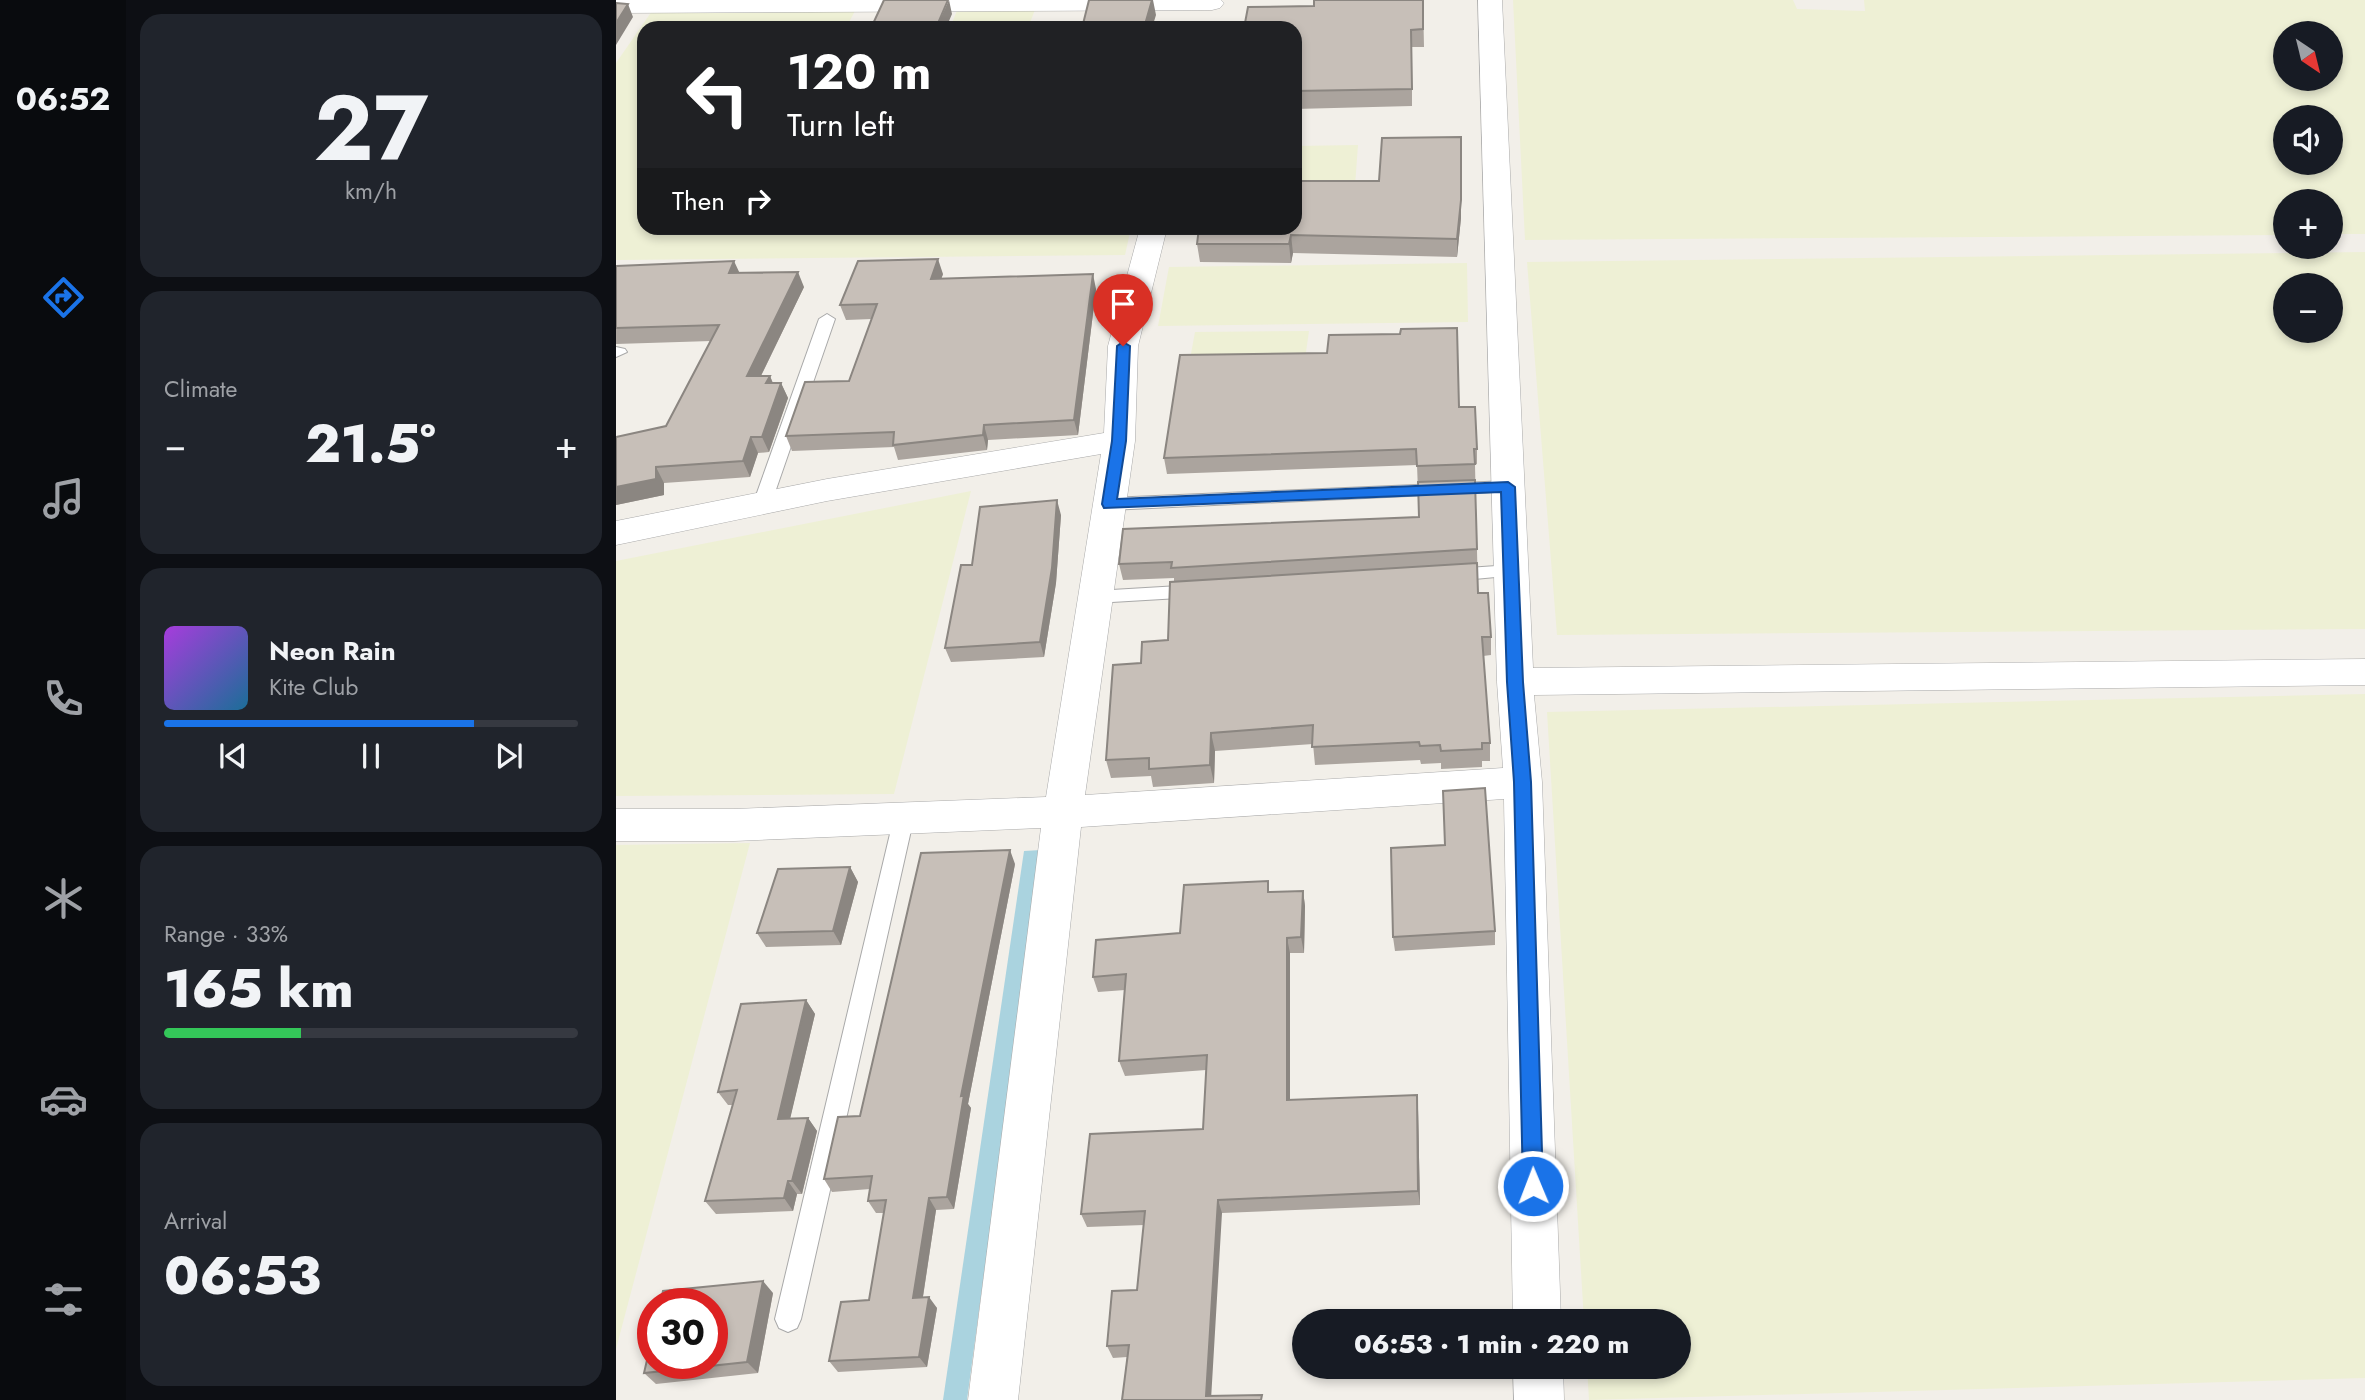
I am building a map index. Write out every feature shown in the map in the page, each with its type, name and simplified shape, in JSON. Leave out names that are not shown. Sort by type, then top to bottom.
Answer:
[{"type":"street","points":[[1490,0],[1515,682],[1523,782],[1537,1309]]},
{"type":"street","points":[[616,6],[1212,1],[1208,21]]},
{"type":"street","points":[[993,1400],[1063,812],[1119,441],[1123,346],[1152,235]]},
{"type":"street","points":[[616,533],[827,489],[1119,441]]},
{"type":"street","points":[[1515,682],[2365,672]]},
{"type":"street","points":[[616,825],[734,825],[1063,812],[1285,800],[1523,782]]},
{"type":"street","points":[[1538,1379],[1539,1400]]},
{"type":"lane","points":[[762,504],[827,318]]},
{"type":"lane","points":[[1109,504],[1508,487]]},
{"type":"lane","points":[[1428,576],[1511,571]]},
{"type":"lane","points":[[1095,597],[1220,589]]},
{"type":"lane","points":[[788,1319],[904,817]]},
{"type":"green space","points":[[1513,0],[1793,0],[1797,9],[1865,11],[1864,0],[2365,0],[2365,234],[2343,234],[2343,189],[2273,189],[2273,235],[1525,240]]},
{"type":"green space","points":[[1036,7],[1031,21],[953,21],[958,8]]},
{"type":"green space","points":[[856,9],[850,21],[645,21],[652,11]]},
{"type":"green space","points":[[637,33],[637,235],[1129,235],[1125,255],[616,260],[616,63]]},
{"type":"green space","points":[[1358,145],[1355,186],[1302,187],[1302,146]]},
{"type":"green space","points":[[2343,252],[2365,252],[2365,629],[1557,635],[1527,262],[2273,253],[2273,259],[2343,259]]},
{"type":"green space","points":[[1467,263],[1468,322],[1158,326],[1169,267]]},
{"type":"green space","points":[[1309,331],[1305,359],[1190,359],[1195,332]]},
{"type":"green space","points":[[971,491],[894,794],[616,796],[616,561]]},
{"type":"green space","points":[[2365,694],[2365,1378],[1589,1400],[1588,1379],[1691,1379],[1691,1309],[1583,1309],[1547,712]]},
{"type":"green space","points":[[750,843],[616,1349],[616,845]]},
{"type":"water","points":[[1041,850],[967,1400],[943,1400],[1024,851]]},
{"type":"building","points":[[884,0],[948,0],[939,21],[874,21]]},
{"type":"building","points":[[1089,0],[1152,0],[1146,21],[1084,21]]},
{"type":"building","points":[[1314,0],[1423,0],[1423,29],[1411,30],[1412,89],[1302,91],[1302,21],[1245,21],[1248,7],[1314,6]]},
{"type":"building","points":[[616,3],[628,4],[616,23]]},
{"type":"building","points":[[1461,137],[1461,200],[1457,239],[1291,235],[1302,235],[1302,181],[1379,181],[1382,138]]},
{"type":"building","points":[[1198,235],[1291,235],[1289,244],[1197,244]]},
{"type":"building","points":[[938,259],[931,279],[1093,274],[1074,420],[984,425],[983,435],[893,445],[894,432],[786,436],[805,382],[849,381],[877,304],[840,305],[858,261]]},
{"type":"building","points":[[734,261],[729,273],[798,272],[747,376],[770,376],[766,383],[781,383],[762,437],[751,437],[743,461],[656,467],[656,479],[616,487],[616,437],[666,426],[719,325],[616,328],[616,266]]},
{"type":"building","points":[[1457,328],[1459,407],[1475,407],[1475,464],[1417,466],[1416,449],[1164,458],[1180,355],[1327,353],[1329,335],[1400,334],[1401,329]]},
{"type":"building","points":[[1475,480],[1477,549],[1171,568],[1172,562],[1119,564],[1123,529],[1419,517],[1418,482]]},
{"type":"building","points":[[1057,500],[1052,568],[1040,642],[945,648],[961,565],[972,565],[980,507]]},
{"type":"building","points":[[1477,563],[1478,593],[1488,593],[1491,637],[1482,637],[1490,743],[1482,743],[1482,749],[1441,751],[1440,745],[1420,746],[1419,742],[1312,747],[1313,725],[1211,733],[1210,765],[1149,769],[1149,758],[1106,760],[1113,665],[1141,663],[1142,642],[1168,640],[1170,582]]},
{"type":"building","points":[[1485,788],[1495,931],[1393,937],[1391,848],[1445,845],[1443,791]]},
{"type":"building","points":[[1010,850],[961,1096],[964,1095],[947,1197],[929,1198],[913,1298],[929,1297],[919,1357],[829,1361],[841,1302],[869,1300],[886,1200],[868,1201],[872,1176],[824,1179],[838,1117],[860,1116],[921,853]]},
{"type":"building","points":[[850,867],[833,931],[757,933],[778,869]]},
{"type":"building","points":[[1268,881],[1268,892],[1303,891],[1301,937],[1287,938],[1287,1100],[1417,1095],[1418,1191],[1218,1200],[1206,1396],[1262,1395],[1261,1400],[1122,1400],[1129,1345],[1107,1346],[1112,1291],[1137,1290],[1145,1211],[1081,1214],[1090,1134],[1203,1129],[1207,1055],[1119,1061],[1126,974],[1093,977],[1096,940],[1180,933],[1184,885]]},
{"type":"building","points":[[806,1000],[778,1119],[808,1118],[792,1181],[788,1181],[784,1198],[705,1201],[737,1090],[718,1092],[741,1004]]},
{"type":"building","points":[[763,1281],[747,1362],[728,1364],[728,1288],[693,1288]]},
{"type":"route","points":[[1123,346],[1119,441],[1109,504],[1508,487],[1515,682],[1523,782],[1533,1186]]}]
